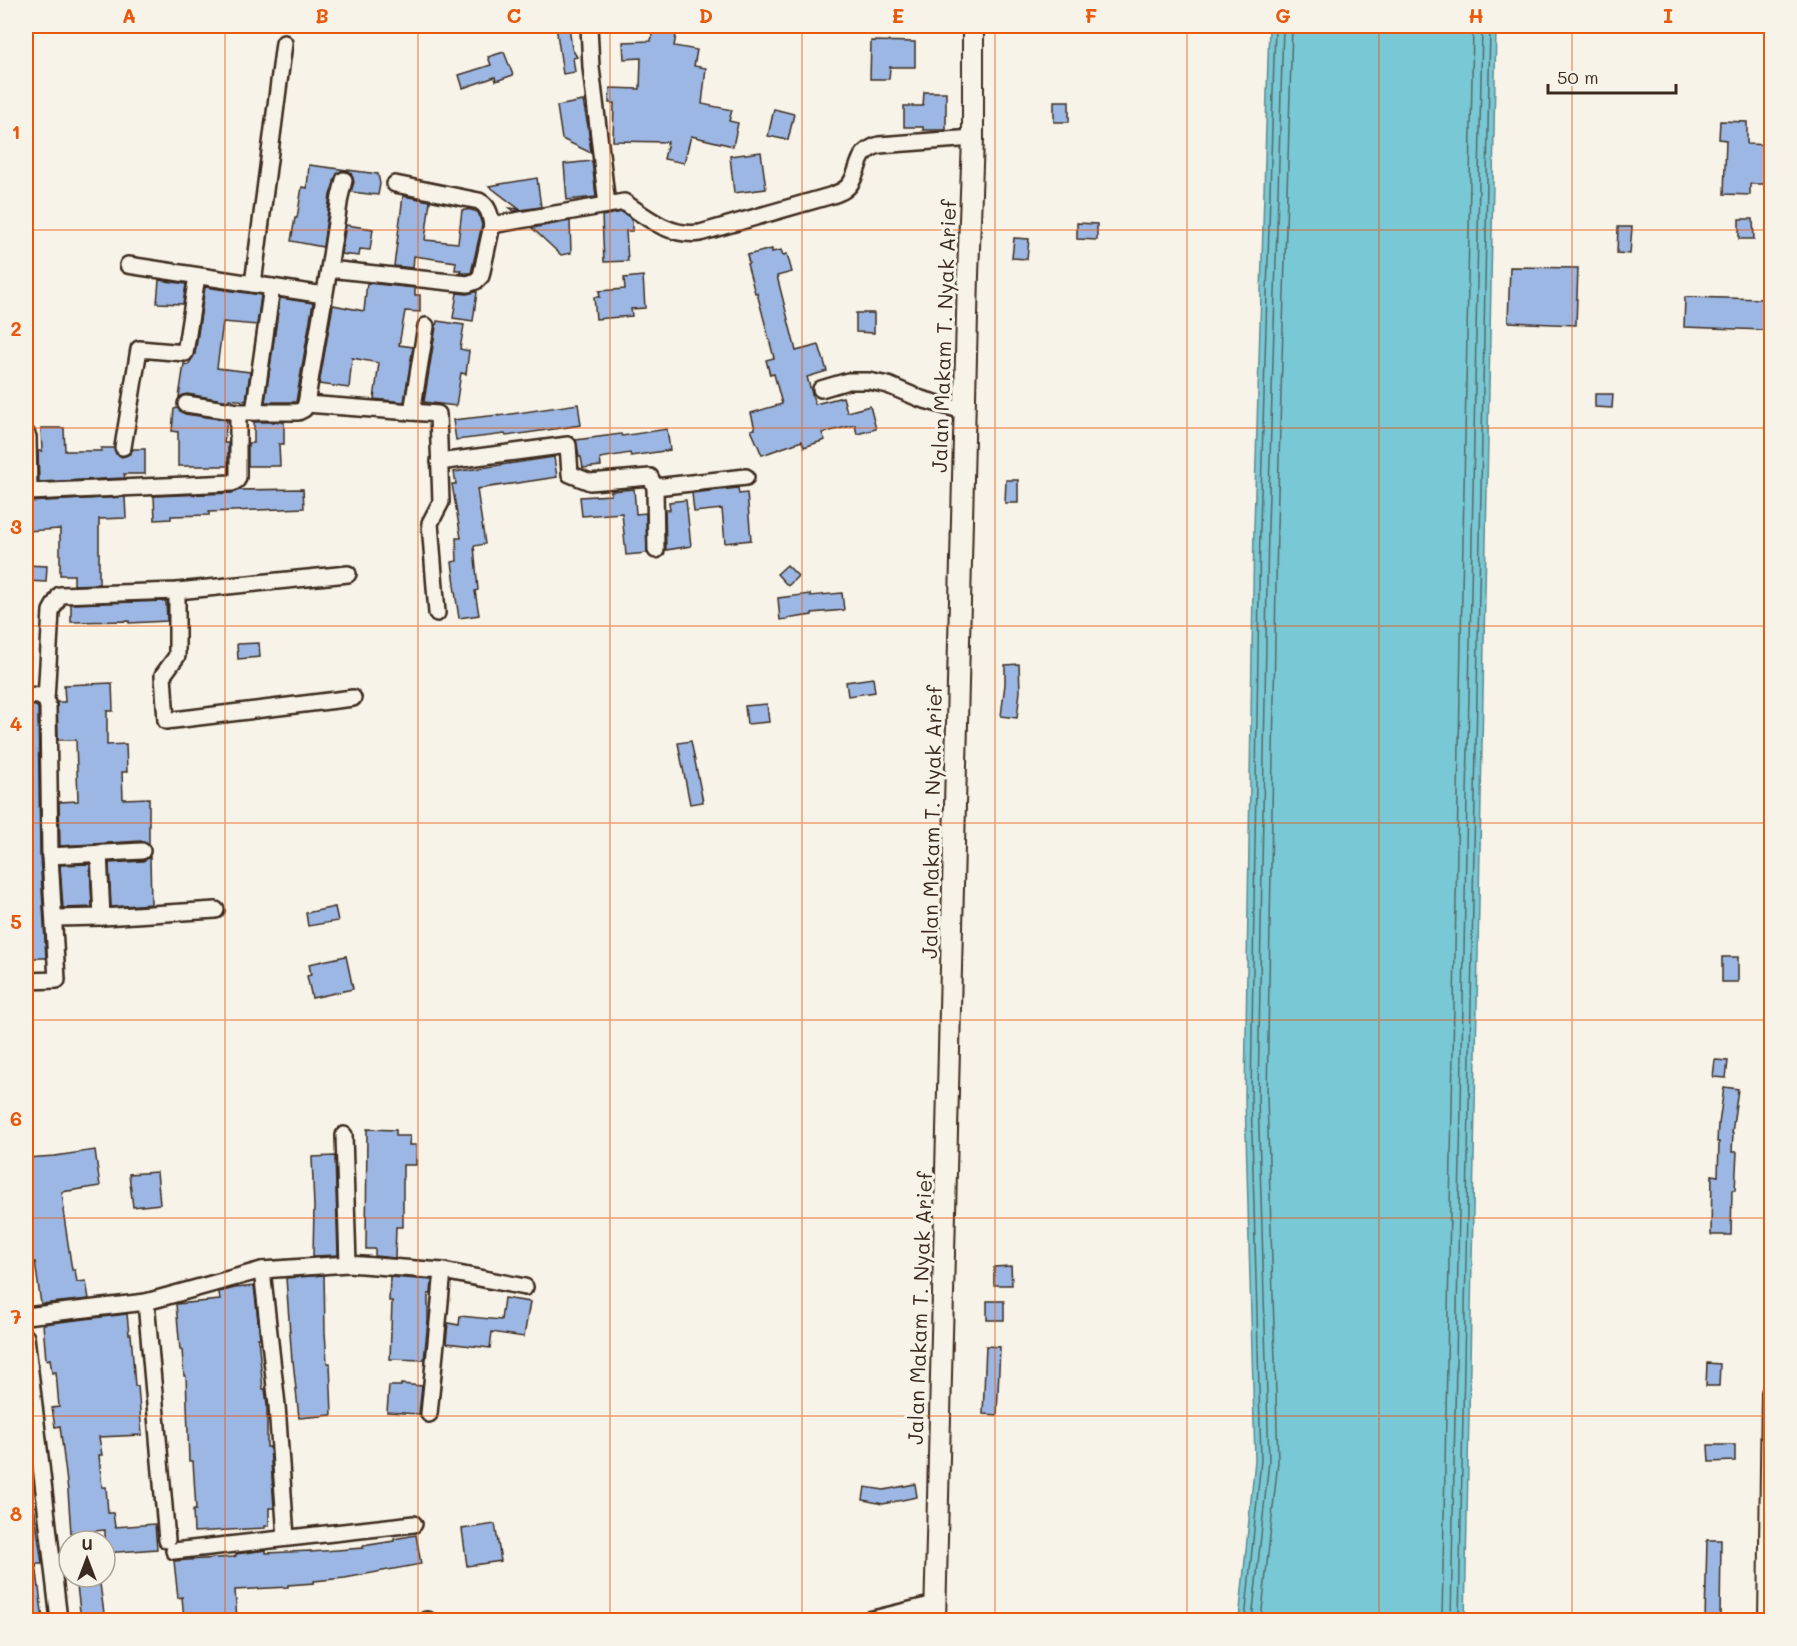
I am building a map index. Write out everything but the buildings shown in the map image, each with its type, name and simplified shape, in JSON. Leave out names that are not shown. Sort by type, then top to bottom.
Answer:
[{"type":"street","points":[[589,26],[591,67],[607,205]]},
{"type":"street","name":"Jalan Makam T. Nyak Arief","points":[[935,1612],[964,411],[973,138],[973,26]]},
{"type":"street","points":[[253,284],[284,43]]},
{"type":"street","points":[[492,225],[624,202],[669,230],[679,233],[700,233],[841,192],[852,181],[862,156],[871,147],[973,138]]},
{"type":"street","points":[[186,404],[238,412],[298,412],[304,409],[344,180]]},
{"type":"street","points":[[328,269],[468,284],[481,276],[492,225],[485,204],[395,184]]},
{"type":"street","points":[[128,264],[324,295]]},
{"type":"street","points":[[123,447],[139,349],[185,353],[198,276]]},
{"type":"street","points":[[254,412],[272,287]]},
{"type":"street","points":[[412,412],[426,326]]},
{"type":"street","points":[[821,389],[848,381],[869,381],[888,385],[921,399],[964,411]]},
{"type":"street","points":[[306,404],[438,414],[441,502],[430,523],[437,613]]},
{"type":"street","points":[[26,433],[28,437],[27,493],[232,483],[238,477],[238,412]]},
{"type":"street","points":[[439,462],[568,445],[570,474],[590,483],[650,477],[655,487],[656,550]]},
{"type":"street","points":[[655,487],[746,477]]},
{"type":"street","points":[[26,981],[57,980],[50,856],[48,707],[46,700],[51,611],[60,595],[177,591],[348,574]]},
{"type":"street","points":[[177,591],[177,656],[164,675],[166,721],[353,698]]},
{"type":"street","points":[[26,695],[39,696],[46,700]]},
{"type":"street","points":[[50,856],[142,851]]},
{"type":"street","points":[[99,853],[102,917]]},
{"type":"street","points":[[55,918],[216,910]]},
{"type":"street","points":[[344,1135],[348,1263]]},
{"type":"street","points":[[26,1316],[146,1302],[262,1270],[348,1263],[442,1271],[525,1287]]},
{"type":"street","points":[[262,1270],[277,1405],[286,1538]]},
{"type":"street","points":[[429,1414],[442,1271]]},
{"type":"street","points":[[146,1302],[171,1545],[286,1538],[414,1524]]},
{"type":"street","points":[[26,1337],[59,1620]]},
{"type":"street","points":[[1768,1620],[1772,1393]]},
{"type":"street","points":[[869,1620],[935,1612]]},
{"type":"water","points":[[1269,26],[1496,26],[1465,1620],[1239,1620],[1255,1460],[1245,1097],[1254,527]]}]
